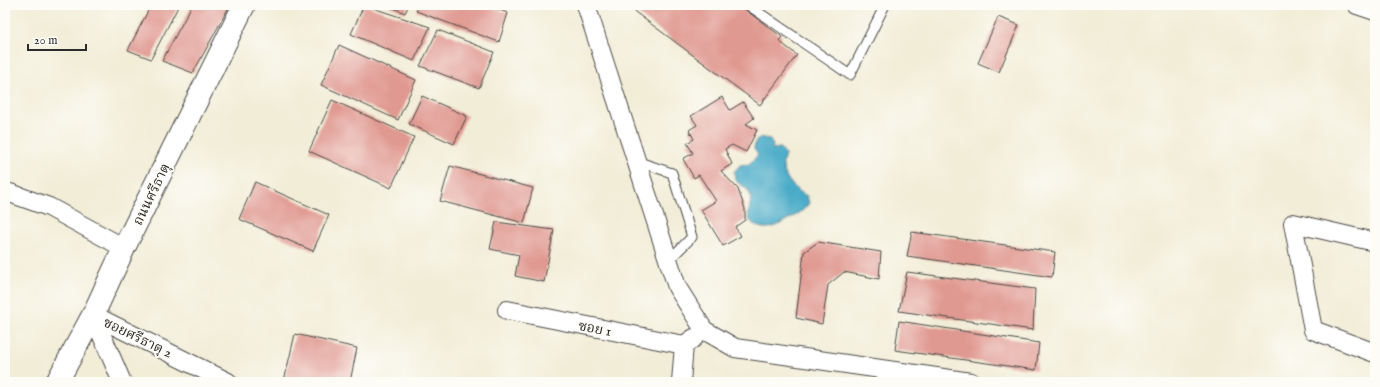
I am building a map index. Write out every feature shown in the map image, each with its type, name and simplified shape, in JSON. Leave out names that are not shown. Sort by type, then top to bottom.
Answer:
[{"type":"street","name":"ถนนศรีธาตุ","points":[[57,382],[93,315],[124,248],[244,5]]},
{"type":"street","points":[[586,5],[677,287],[704,330],[736,348],[971,382]]},
{"type":"street","points":[[1357,5],[1375,11]]},
{"type":"street","points":[[10,194],[49,207],[124,248]]},
{"type":"street","points":[[1375,242],[1293,222],[1314,330],[1375,353]]},
{"type":"street","name":"ซอย 1","points":[[507,310],[684,345]]},
{"type":"street","name":"ซอยศรีธาตุ 2","points":[[93,315],[122,382]]},
{"type":"street","name":"ซอยศรีธาตุ 2","points":[[93,315],[228,382]]},
{"type":"street","points":[[681,382],[684,345],[704,330]]},
{"type":"lane","points":[[748,5],[850,75],[886,5]]},
{"type":"lane","points":[[636,161],[672,173],[692,237],[668,261]]},
{"type":"water","points":[[761,137],[769,139],[773,145],[772,149],[780,148],[785,154],[783,160],[784,172],[789,181],[799,191],[807,196],[809,203],[804,210],[771,228],[759,227],[750,220],[748,215],[751,197],[747,189],[735,180],[734,172],[740,165],[749,164],[758,155],[754,149],[755,142]]},
{"type":"building","points":[[151,5],[179,5],[151,59],[128,50]]},
{"type":"building","points":[[192,5],[230,5],[193,73],[162,61]]},
{"type":"building","points":[[364,5],[430,27],[414,61],[351,34]]},
{"type":"building","points":[[387,5],[409,5],[405,13]]},
{"type":"building","points":[[419,5],[486,5],[508,13],[499,42],[416,11]]},
{"type":"building","points":[[640,5],[739,5],[782,37],[779,41],[797,55],[760,105],[635,12]]},
{"type":"building","points":[[998,17],[1019,25],[999,72],[978,63]]},
{"type":"building","points":[[438,30],[494,52],[479,88],[420,66]]},
{"type":"building","points":[[339,45],[416,80],[398,120],[321,85]]},
{"type":"building","points":[[422,96],[467,116],[454,144],[409,124]]},
{"type":"building","points":[[722,97],[730,110],[743,102],[754,118],[746,124],[757,130],[746,152],[732,145],[725,149],[732,164],[721,171],[738,189],[745,209],[745,220],[735,227],[741,236],[723,246],[701,210],[716,201],[699,175],[694,178],[683,159],[693,153],[687,143],[694,139],[689,130],[697,125],[691,116]]},
{"type":"building","points":[[332,100],[414,137],[391,188],[309,151]]},
{"type":"building","points":[[450,166],[533,188],[524,223],[440,201]]},
{"type":"building","points":[[255,182],[329,215],[313,251],[239,219]]},
{"type":"building","points":[[496,222],[554,230],[544,282],[515,276],[519,255],[490,249]]},
{"type":"building","points":[[912,232],[1055,252],[1052,277],[907,256]]},
{"type":"building","points":[[818,242],[881,252],[879,279],[844,272],[828,285],[822,324],[796,318],[804,252]]},
{"type":"building","points":[[907,272],[1035,289],[1033,330],[899,311]]},
{"type":"building","points":[[899,321],[1039,343],[1036,370],[895,350]]},
{"type":"building","points":[[295,334],[357,348],[350,382],[284,381]]}]
